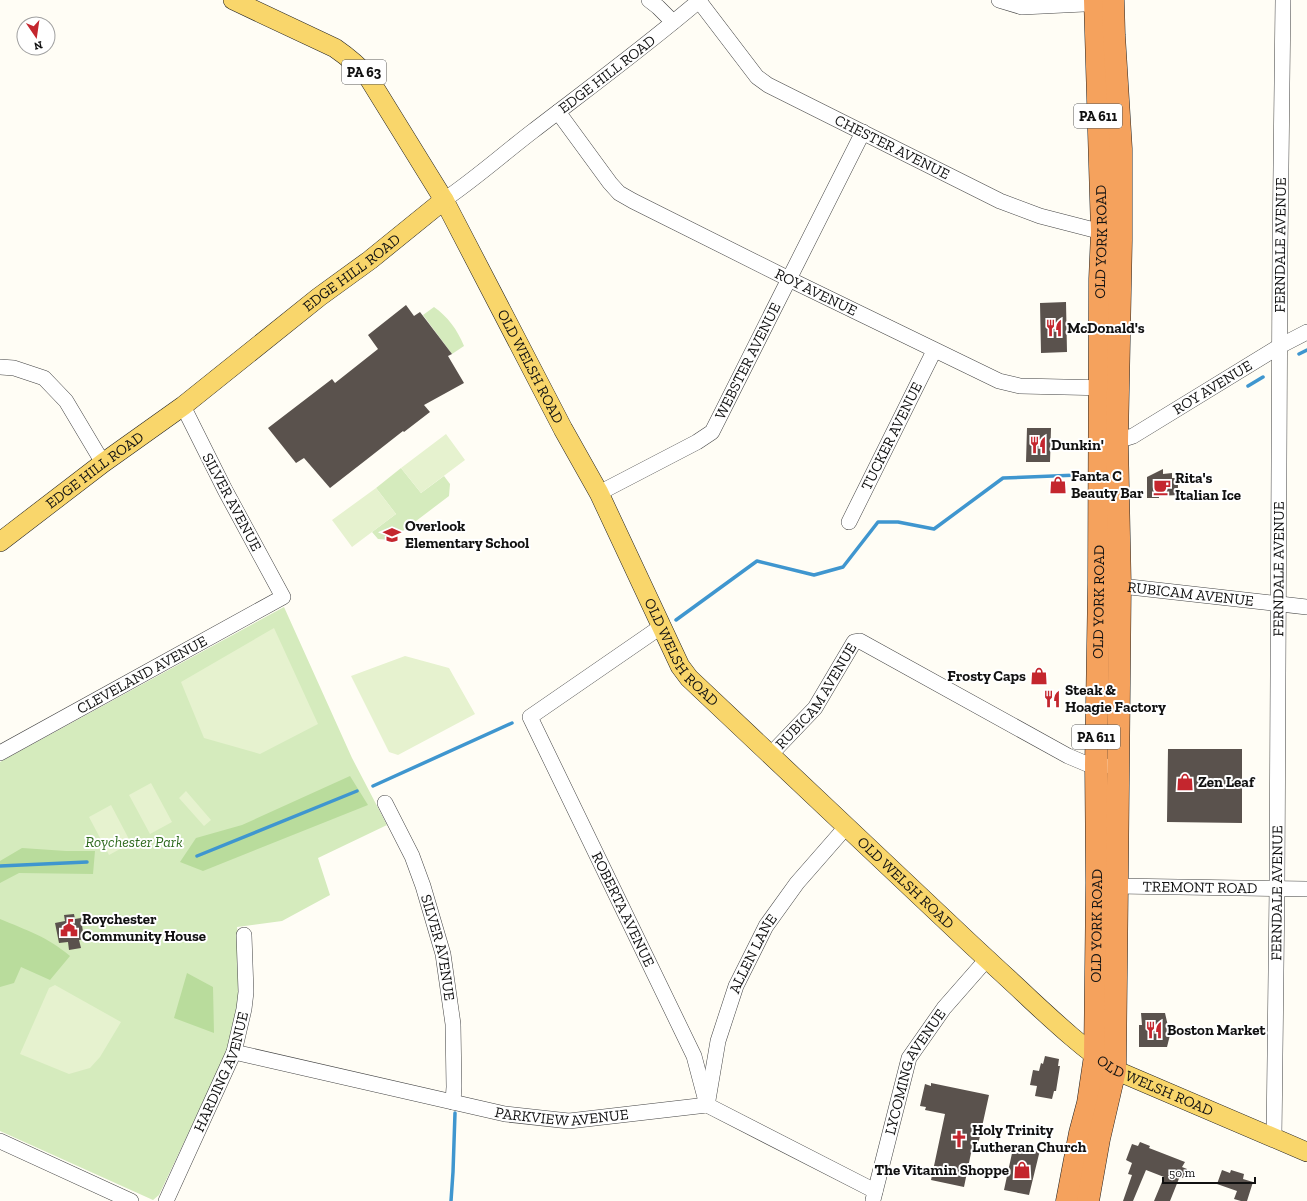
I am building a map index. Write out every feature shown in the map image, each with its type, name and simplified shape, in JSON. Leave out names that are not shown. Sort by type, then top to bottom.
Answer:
[{"type":"highway","name":"OLD YORK ROAD","points":[[1088,1201],[1099,1139],[1115,1070],[1118,767],[1109,585],[1108,388],[1100,279],[1111,236],[1104,2]]},
{"type":"highway","name":"OLD YORK ROAD","points":[[1067,1201],[1080,1133],[1088,1102],[1095,1056],[1097,883],[1096,765],[1109,585],[1116,441],[1108,388]]},
{"type":"main road","name":"OLD WELSH ROAD","points":[[233,0],[335,48],[348,56],[368,77],[444,200],[563,429],[599,493],[680,666],[689,678],[987,960],[1073,1039],[1095,1056],[1115,1070],[1307,1152]]},
{"type":"main road","name":"EDGE HILL ROAD","points":[[0,542],[103,463],[183,406],[319,297],[370,260],[444,200]]},
{"type":"street","points":[[649,0],[673,22]]},
{"type":"street","points":[[999,0],[1022,7],[1104,2]]},
{"type":"street","name":"FERNDALE AVENUE","points":[[1274,1139],[1283,0]]},
{"type":"street","name":"EDGE HILL ROAD","points":[[444,200],[699,1]]},
{"type":"street","name":"CHESTER AVENUE","points":[[699,1],[757,77],[768,85],[1000,201],[1040,216],[1111,236]]},
{"type":"street","name":"ROY AVENUE","points":[[558,112],[619,193],[788,279],[934,351],[1007,384],[1033,387],[1108,388]]},
{"type":"street","name":"WEBSTER AVENUE","points":[[599,493],[697,442],[712,432],[863,132]]},
{"type":"street","name":"ROY AVENUE","points":[[1116,441],[1133,436],[1280,346],[1307,332]]},
{"type":"street","name":"TUCKER AVENUE","points":[[849,522],[934,351]]},
{"type":"street","points":[[0,368],[14,368],[44,378],[66,401],[103,463]]},
{"type":"street","name":"SILVER AVENUE","points":[[183,406],[225,490],[284,597]]},
{"type":"street","name":"RUBICAM AVENUE","points":[[1109,585],[1307,607]]},
{"type":"street","name":"CLEVELAND AVENUE","points":[[0,753],[284,597]]},
{"type":"street","name":"ROBERTA AVENUE","points":[[662,626],[530,717],[694,1056],[708,1105]]},
{"type":"street","name":"RUBICAM AVENUE","points":[[771,754],[815,708],[854,642],[860,641],[1068,756],[1087,764],[1118,767]]},
{"type":"street","name":"SILVER AVENUE","points":[[385,802],[423,886],[443,954],[453,1024],[453,1102]]},
{"type":"street","name":"ALLEN LANE","points":[[708,1105],[718,1041],[736,986],[766,926],[797,883],[846,827]]},
{"type":"street","name":"TREMONT ROAD","points":[[1117,886],[1307,889]]},
{"type":"street","name":"HARDING AVENUE","points":[[166,1201],[234,1052],[244,1009],[246,992],[244,935]]},
{"type":"street","name":"LYCOMING AVENUE","points":[[874,1196],[910,1058],[944,1008],[987,960]]},
{"type":"street","name":"PARKVIEW AVENUE","points":[[234,1052],[505,1114],[569,1121],[708,1105]]},
{"type":"street","points":[[708,1105],[874,1196]]},
{"type":"street","points":[[0,1141],[131,1201]]},
{"type":"green space","points":[[434,307],[452,324],[464,346],[452,354],[423,315]]},
{"type":"green space","points":[[446,434],[465,460],[421,493],[401,468]]},
{"type":"green space","points":[[401,468],[421,493],[444,476],[450,484],[449,496],[391,540],[378,539],[372,532],[396,514],[376,488]]},
{"type":"green space","points":[[376,488],[396,514],[352,547],[332,520]]},
{"type":"green space","name":"Roychester Park","points":[[284,607],[352,758],[387,825],[318,858],[330,895],[282,921],[237,927],[240,946],[241,993],[232,1035],[221,1064],[159,1195],[153,1200],[0,1131],[0,762]]},
{"type":"green space","points":[[274,628],[318,724],[260,754],[204,738],[181,682]]},
{"type":"green space","points":[[405,656],[449,668],[475,714],[398,755],[389,752],[351,676]]},
{"type":"green space","points":[[350,776],[368,805],[203,871],[180,862],[196,838],[242,825]]},
{"type":"green space","points":[[151,783],[172,822],[150,834],[129,795]]},
{"type":"green space","points":[[186,791],[211,820],[204,826],[179,798]]},
{"type":"green space","points":[[111,805],[131,843],[109,855],[89,817]]},
{"type":"green space","points":[[22,848],[95,851],[93,874],[19,873],[0,883],[0,861]]},
{"type":"green space","points":[[0,919],[45,939],[62,949],[70,956],[50,980],[21,967],[14,983],[0,987]]},
{"type":"green space","points":[[187,973],[213,987],[214,1033],[174,1018]]},
{"type":"green space","points":[[55,985],[121,1022],[100,1057],[90,1068],[69,1074],[20,1054],[49,988]]},
{"type":"building","name":"McDonald's","points":[[1066,302],[1067,352],[1041,353],[1040,303]]},
{"type":"building","points":[[406,305],[414,316],[420,312],[452,354],[448,356],[464,383],[424,405],[430,412],[404,432],[403,431],[330,488],[304,458],[296,463],[268,428],[332,379],[335,383],[378,349],[368,335]]},
{"type":"building","name":"Dunkin'","points":[[1027,428],[1051,428],[1050,462],[1026,462]]},
{"type":"building","name":"Rita's Italian Ice","points":[[1163,469],[1163,474],[1172,473],[1172,478],[1178,478],[1178,495],[1147,498],[1147,477]]},
{"type":"building","points":[[1168,749],[1242,749],[1242,823],[1167,822]]},
{"type":"building","name":"Roychester Community House","points":[[74,914],[75,919],[81,918],[84,939],[79,940],[81,948],[69,950],[68,942],[59,943],[55,923],[65,921],[64,915]]},
{"type":"building","name":"Boston Market","points":[[1141,1013],[1165,1013],[1170,1035],[1167,1047],[1139,1047],[1139,1025],[1142,1025]]},
{"type":"building","points":[[1045,1056],[1059,1059],[1058,1066],[1060,1066],[1056,1091],[1054,1091],[1052,1099],[1035,1096],[1037,1086],[1030,1085],[1033,1070],[1039,1071]]},
{"type":"building","name":"Holy Trinity Lutheran Church","points":[[931,1083],[989,1095],[976,1154],[971,1153],[964,1187],[931,1180],[945,1114],[925,1110],[926,1107],[920,1106],[925,1084],[931,1086]]},
{"type":"building","points":[[1140,1142],[1150,1146],[1149,1148],[1185,1162],[1182,1167],[1187,1169],[1183,1178],[1180,1176],[1170,1201],[1154,1201],[1164,1177],[1146,1170],[1133,1201],[1123,1201],[1132,1175],[1128,1174],[1132,1163],[1126,1160],[1132,1144],[1138,1146]]},
{"type":"building","name":"The Vitamin Shoppe","points":[[1014,1144],[1040,1150],[1029,1195],[1004,1190]]},
{"type":"building","points":[[1222,1170],[1230,1173],[1231,1170],[1244,1174],[1243,1179],[1253,1182],[1247,1201],[1234,1199],[1237,1191],[1217,1184]]},
{"type":"waterway","points":[[1299,354],[1307,350]]},
{"type":"waterway","points":[[1248,386],[1263,377]]},
{"type":"waterway","points":[[676,620],[757,561],[814,575],[843,567],[878,522],[898,522],[934,529],[1003,478],[1078,475]]},
{"type":"waterway","points":[[373,786],[512,723]]},
{"type":"waterway","points":[[197,856],[357,791]]},
{"type":"waterway","points":[[0,866],[87,862]]},
{"type":"waterway","points":[[451,1201],[455,1113]]},
{"type":"place","name":"McDonald's","points":[[1054,328]]},
{"type":"place","name":"Dunkin'","points":[[1038,445]]},
{"type":"place","name":"Fanta C Beauty Bar","points":[[1058,485]]},
{"type":"place","name":"Rita's Italian Ice","points":[[1162,487]]},
{"type":"place","name":"Overlook Elementary School","points":[[392,535]]},
{"type":"place","name":"Frosty Caps","points":[[1039,676]]},
{"type":"place","name":"Steak & Hoagie Factory","points":[[1052,699]]},
{"type":"place","name":"Zen Leaf","points":[[1185,782]]},
{"type":"place","name":"Roychester Community House","points":[[69,928]]},
{"type":"place","name":"Boston Market","points":[[1154,1030]]},
{"type":"place","name":"Holy Trinity Lutheran Church","points":[[959,1139]]},
{"type":"place","name":"The Vitamin Shoppe","points":[[1022,1170]]}]
